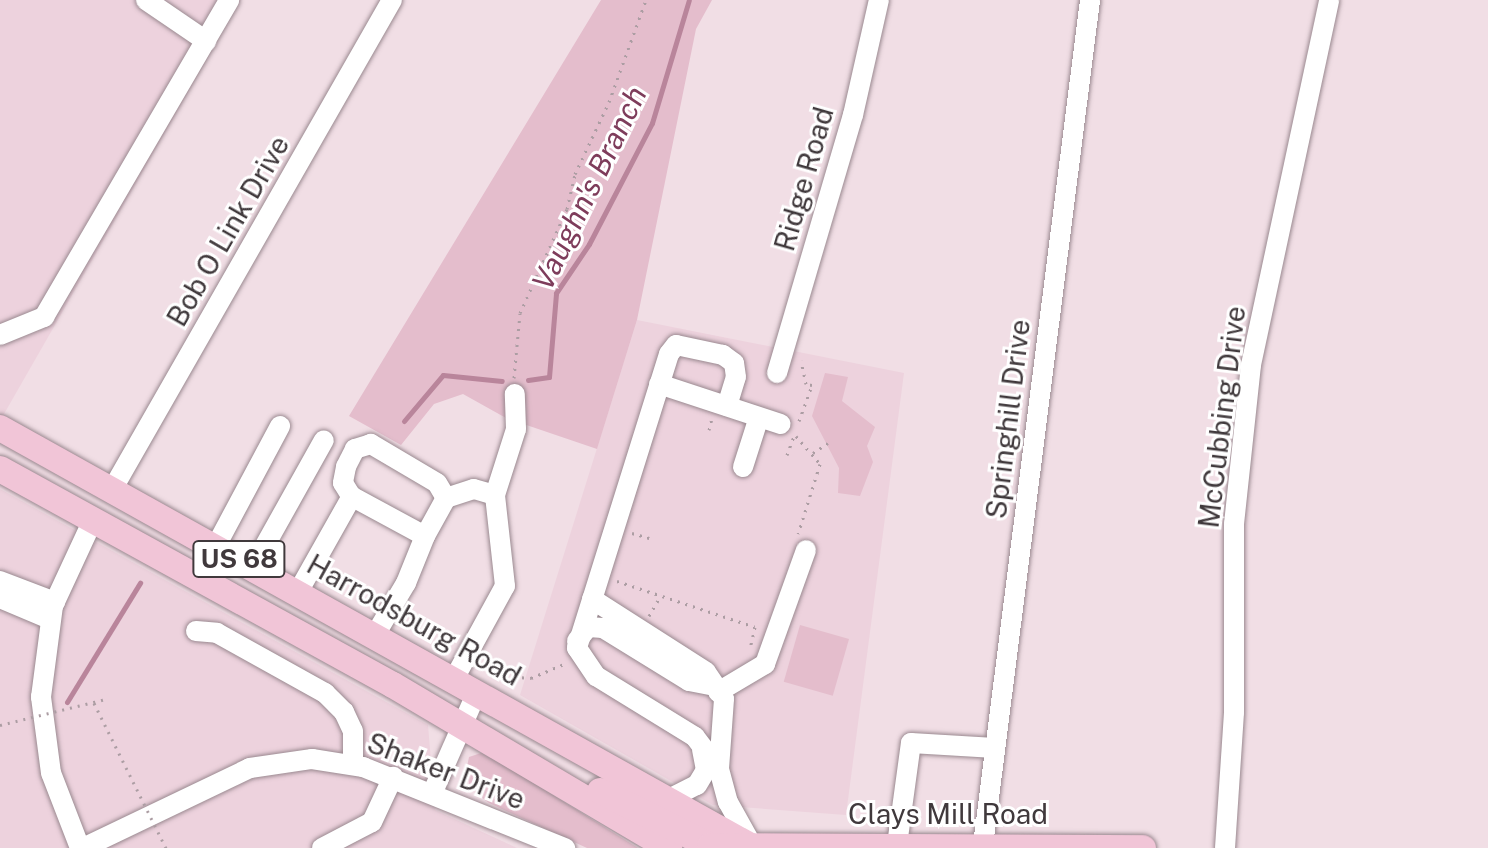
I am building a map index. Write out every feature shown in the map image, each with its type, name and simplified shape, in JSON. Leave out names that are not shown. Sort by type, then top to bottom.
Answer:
[{"type":"main road","name":"Harrodsburg Road","points":[[0,428],[454,679],[481,686],[754,848]]},
{"type":"main road","points":[[9,474],[40,475],[87,501],[112,490]]},
{"type":"main road","name":"US 68","points":[[9,474],[461,725],[669,848]]},
{"type":"main road","points":[[92,522],[119,511],[155,531],[187,531]]},
{"type":"main road","name":"Clays Mill Road","points":[[569,789],[612,795],[710,846],[1143,848]]},
{"type":"street","points":[[146,0],[206,41]]},
{"type":"street","points":[[0,335],[44,317],[229,0]]},
{"type":"street","name":"Bob O Link Drive","points":[[112,490],[392,0]]},
{"type":"street","name":"Ridge Road","points":[[777,373],[853,115],[879,0]]},
{"type":"street","name":"Springhill Drive","points":[[983,845],[1090,0]]},
{"type":"street","name":"McCubbing Drive","points":[[1225,848],[1234,712],[1234,524],[1251,365],[1329,0]]},
{"type":"street","points":[[578,648],[600,594],[659,384],[676,345],[723,355],[734,363],[736,377],[727,406]]},
{"type":"street","points":[[659,384],[759,417],[788,430]]},
{"type":"street","points":[[454,679],[505,586],[495,495],[516,429],[515,394]]},
{"type":"street","points":[[743,467],[759,417]]},
{"type":"street","points":[[216,546],[280,426]]},
{"type":"street","points":[[253,567],[324,440]]},
{"type":"street","points":[[425,536],[352,496],[343,483],[346,467],[362,443],[437,483],[446,498]]},
{"type":"street","points":[[375,635],[406,583],[425,536],[446,498],[474,489],[495,495]]},
{"type":"street","points":[[298,592],[352,496]]},
{"type":"street","points":[[81,848],[51,773],[43,727],[42,667],[52,610],[92,522]]},
{"type":"street","points":[[578,648],[588,627],[603,628],[689,681],[716,689],[765,664],[801,544]]},
{"type":"street","points":[[0,581],[52,610]]},
{"type":"street","points":[[600,594],[706,672],[726,716],[719,769]]},
{"type":"street","points":[[0,598],[52,610]]},
{"type":"street","points":[[196,631],[217,633],[325,693],[344,712],[353,731],[353,764]]},
{"type":"street","points":[[578,648],[596,676],[689,732],[701,745],[719,769],[728,802],[754,848]]},
{"type":"street","points":[[432,794],[481,686]]},
{"type":"street","points":[[897,845],[911,743],[995,748]]},
{"type":"street","points":[[669,799],[697,785],[706,770],[701,745]]},
{"type":"street","name":"Shaker Drive","points":[[81,848],[250,768],[289,760],[353,764],[393,777],[565,848]]},
{"type":"street","points":[[322,848],[372,822],[393,777]]},
{"type":"path","points":[[515,394],[520,313],[567,209],[575,174],[609,102],[646,0]]},
{"type":"path","points":[[787,455],[788,430],[812,385],[806,384],[801,361]]},
{"type":"path","points":[[788,430],[801,437],[820,464],[801,544]]},
{"type":"path","points":[[813,453],[828,443]]},
{"type":"path","points":[[625,544],[629,532],[649,538]]},
{"type":"path","points":[[600,594],[613,580],[617,568]]},
{"type":"path","points":[[613,580],[755,627]]},
{"type":"path","points":[[647,619],[661,595]]},
{"type":"path","points":[[481,686],[489,675],[531,678],[578,648]]},
{"type":"path","points":[[0,725],[106,699]]},
{"type":"path","points":[[94,703],[166,848]]},
{"type":"shaded area","points":[[0,0],[241,0],[0,421]]},
{"type":"shaded area","points":[[601,0],[712,0],[696,29],[637,320],[597,449],[506,418],[463,394],[434,404],[401,445],[349,416]]},
{"type":"shaded area","points":[[637,320],[904,373],[846,815],[713,805],[520,695]]},
{"type":"shaded area","points":[[825,373],[848,377],[842,401],[875,427],[867,446],[873,462],[860,496],[838,493],[839,468],[812,416]]},
{"type":"shaded area","points":[[0,489],[428,725],[435,810],[517,848],[0,848]]},
{"type":"shaded area","points":[[800,625],[849,639],[833,696],[784,682]]},
{"type":"shaded area","points":[[484,752],[638,848],[587,848],[489,803],[471,790],[466,772],[469,757]]},
{"type":"waterway","name":"Vaughn's Branch","points":[[528,380],[549,377],[556,293],[589,244],[652,123],[689,0]]},
{"type":"waterway","name":"Vaughn's Branch","points":[[404,421],[443,375],[502,381]]},
{"type":"waterway","name":"Vaughn's Branch","points":[[67,702],[140,583]]}]
